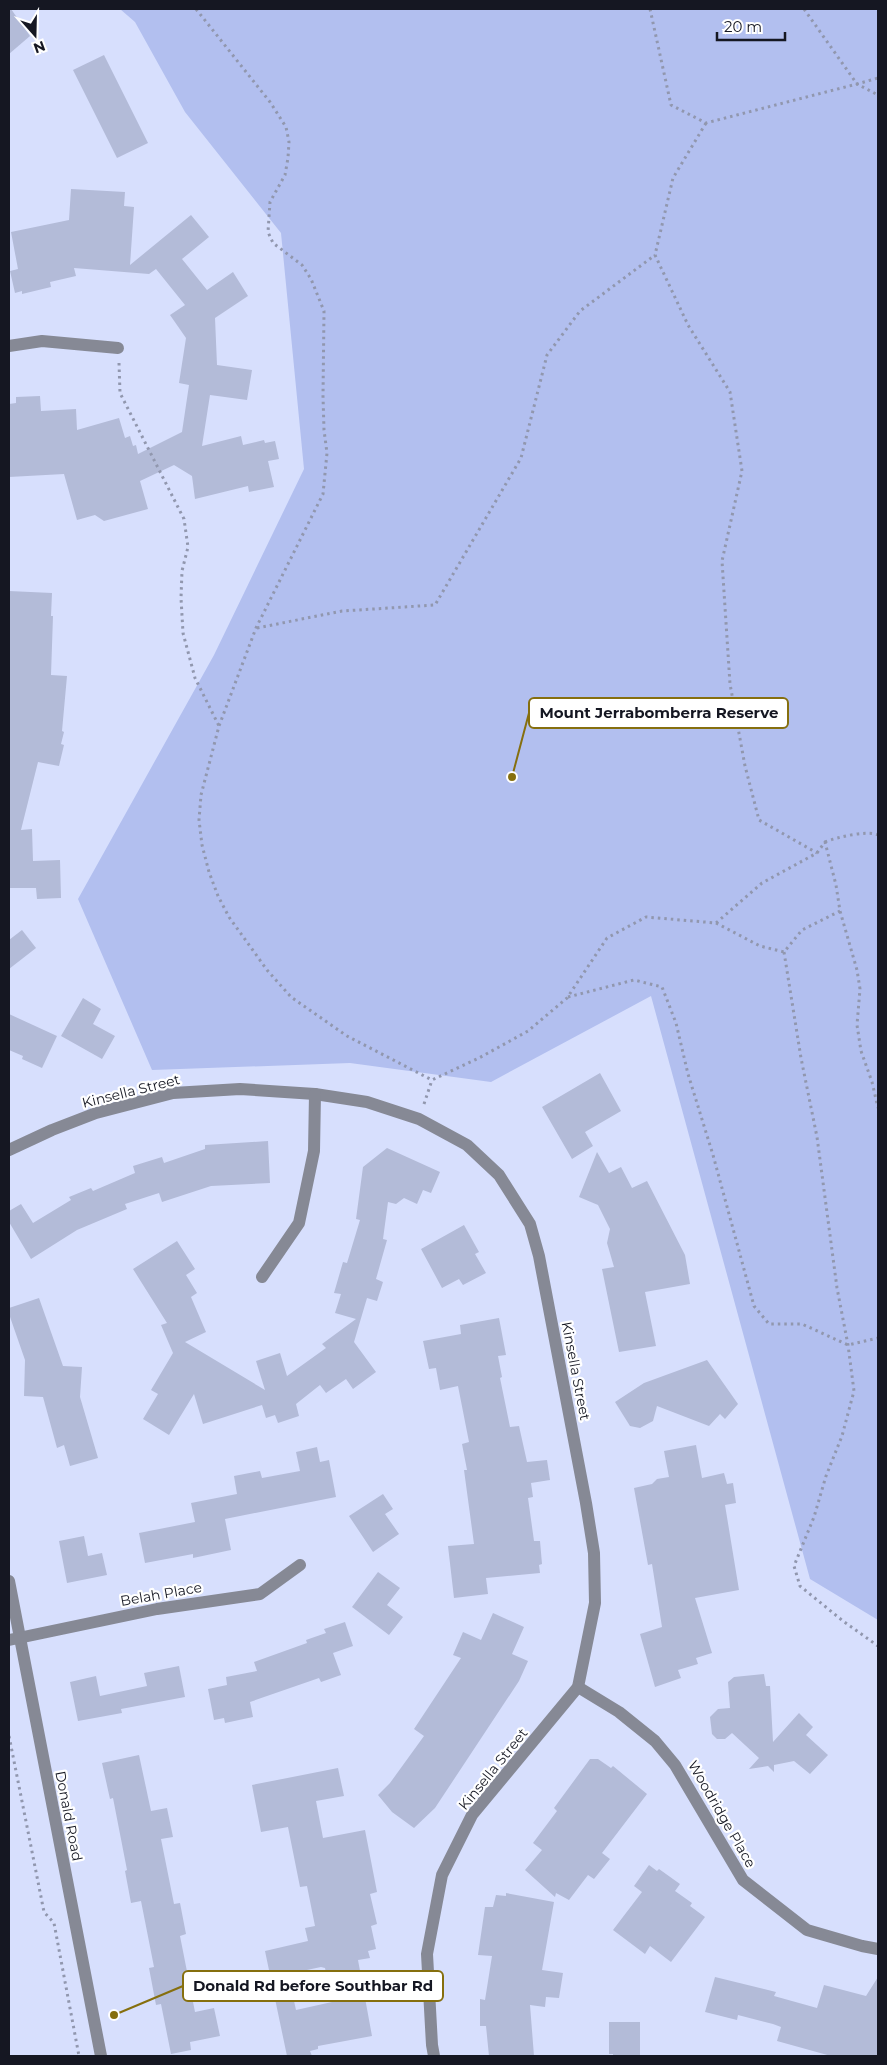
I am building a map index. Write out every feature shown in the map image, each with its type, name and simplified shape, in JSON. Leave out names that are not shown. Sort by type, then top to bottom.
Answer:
[{"type":"street","points":[[9,346],[42,341],[118,348]]},
{"type":"street","name":"Kinsella Street","points":[[9,1150],[52,1130],[96,1113],[173,1093],[240,1088],[315,1094],[368,1102],[419,1118],[467,1145],[499,1175],[530,1224],[539,1256],[586,1503],[594,1553],[595,1604],[578,1687],[472,1815],[442,1875],[427,1954],[434,2056]]},
{"type":"street","points":[[262,1277],[299,1223],[314,1151],[315,1094]]},
{"type":"street","name":"Belah Place","points":[[14,1639],[156,1609],[260,1594],[300,1565]]},
{"type":"street","name":"Donald Road","points":[[9,1581],[14,1639],[101,2056]]},
{"type":"street","name":"Woodridge Place","points":[[578,1687],[619,1712],[654,1741],[675,1764],[743,1880],[807,1930],[878,1949]]},
{"type":"path","points":[[196,9],[270,102],[286,127],[289,142],[288,158],[285,175],[270,202],[268,232],[273,243],[302,266],[311,279],[324,311],[323,396],[327,453],[323,494],[256,628],[218,726],[201,795],[199,820],[202,845],[209,872],[218,896],[229,917],[267,970],[291,997],[346,1036],[432,1080]]},
{"type":"path","points":[[650,9],[671,105],[706,123],[878,78]]},
{"type":"path","points":[[804,9],[857,84],[878,95]]},
{"type":"path","points":[[706,123],[673,178],[655,255],[688,325],[730,392],[742,472],[722,561],[730,684],[745,766],[759,820],[817,853]]},
{"type":"path","points":[[256,628],[342,611],[434,605],[521,458],[547,355],[580,311],[655,255]]},
{"type":"path","points":[[118,348],[120,392],[184,519],[188,547],[182,571],[183,633],[195,678],[218,726]]},
{"type":"path","points":[[716,922],[762,883],[817,853],[825,842],[840,836],[872,832],[878,836]]},
{"type":"path","points":[[825,842],[860,989],[857,1025],[861,1052],[872,1082],[878,1108]]},
{"type":"path","points":[[840,911],[802,930],[784,952],[801,1058],[817,1138],[837,1288],[848,1345],[854,1391],[842,1436],[826,1476],[814,1517],[794,1566],[800,1586],[843,1621],[878,1646]]},
{"type":"path","points":[[419,1118],[432,1080],[479,1058],[528,1031],[567,998],[606,938],[646,917],[716,922],[760,946],[784,952]]},
{"type":"path","points":[[567,998],[634,980],[662,987],[676,1023],[688,1074],[713,1155],[754,1306],[769,1324],[802,1324],[848,1345],[878,1338]]},
{"type":"path","points":[[9,1736],[44,1912],[54,1923],[79,2056]]},
{"type":"shaded area","points":[[120,9],[878,9],[878,1620],[810,1579],[651,996],[491,1082],[350,1063],[152,1070],[78,899],[214,655],[304,469],[281,233],[185,112],[135,22]]},
{"type":"building","points":[[9,9],[11,9],[30,36],[9,54]]},
{"type":"building","points":[[104,55],[148,143],[117,158],[73,70]]},
{"type":"building","points":[[71,189],[125,192],[124,206],[134,207],[130,265],[191,215],[209,237],[182,259],[207,290],[233,272],[248,296],[215,318],[217,365],[252,370],[247,400],[210,395],[202,446],[241,436],[243,445],[264,440],[265,443],[275,441],[279,459],[268,461],[274,487],[249,492],[248,486],[195,499],[192,476],[174,465],[140,481],[148,509],[104,521],[95,515],[77,520],[64,474],[9,477],[9,404],[16,403],[16,397],[40,396],[41,411],[76,409],[77,430],[119,418],[125,438],[130,436],[133,446],[136,445],[138,454],[182,432],[189,385],[179,383],[186,338],[170,315],[185,305],[156,269],[149,274],[74,268],[76,276],[50,282],[51,287],[22,294],[22,291],[15,293],[10,271],[18,269],[11,232],[69,220]]},
{"type":"building","points":[[9,591],[52,593],[51,675],[67,676],[62,731],[64,732],[61,744],[64,745],[59,766],[38,762],[21,830],[32,829],[33,861],[60,860],[61,898],[37,899],[36,888],[9,888]]},
{"type":"building","points":[[22,930],[36,948],[9,969],[9,940]]},
{"type":"building","points":[[83,998],[101,1009],[93,1024],[115,1036],[102,1059],[61,1036]]},
{"type":"building","points":[[9,1014],[57,1036],[42,1068],[22,1059],[23,1056],[9,1050]]},
{"type":"building","points":[[600,1073],[621,1111],[585,1132],[593,1146],[572,1159],[542,1107]]},
{"type":"building","points":[[268,1141],[270,1183],[211,1186],[162,1202],[159,1193],[125,1204],[127,1209],[77,1230],[31,1259],[9,1222],[9,1211],[21,1204],[33,1223],[71,1200],[69,1197],[91,1188],[93,1191],[135,1173],[133,1166],[162,1157],[164,1163],[205,1149],[205,1145]]},
{"type":"building","points":[[387,1148],[440,1172],[431,1193],[423,1190],[417,1204],[404,1198],[396,1204],[388,1202],[383,1239],[387,1240],[376,1279],[383,1282],[377,1301],[367,1298],[354,1342],[376,1372],[353,1389],[346,1379],[326,1393],[320,1385],[296,1404],[299,1416],[278,1423],[275,1415],[266,1418],[262,1405],[203,1424],[194,1394],[169,1435],[143,1419],[158,1394],[151,1390],[173,1353],[161,1325],[167,1323],[133,1269],[177,1241],[195,1269],[186,1275],[197,1293],[191,1297],[206,1332],[185,1342],[265,1390],[256,1361],[280,1353],[287,1376],[326,1348],[322,1344],[356,1319],[335,1313],[341,1294],[334,1293],[343,1262],[347,1263],[360,1220],[356,1219],[363,1167]]},
{"type":"building","points":[[597,1152],[609,1173],[621,1167],[632,1188],[647,1181],[685,1255],[690,1284],[645,1292],[656,1346],[619,1352],[602,1269],[614,1267],[607,1243],[610,1229],[598,1205],[579,1197]]},
{"type":"building","points":[[464,1225],[479,1252],[475,1254],[486,1273],[463,1285],[459,1279],[442,1288],[421,1249]]},
{"type":"building","points":[[39,1298],[63,1366],[82,1367],[80,1397],[98,1458],[70,1466],[64,1445],[57,1448],[43,1397],[24,1396],[25,1360],[9,1314],[9,1308]]},
{"type":"building","points":[[499,1318],[506,1355],[498,1356],[502,1377],[500,1378],[510,1427],[519,1426],[527,1462],[547,1460],[550,1480],[531,1483],[533,1497],[528,1498],[534,1541],[540,1541],[542,1564],[539,1565],[540,1573],[486,1578],[488,1594],[454,1598],[448,1546],[474,1544],[464,1470],[467,1470],[462,1444],[469,1442],[458,1386],[440,1390],[436,1368],[429,1369],[423,1341],[461,1334],[460,1325]]},
{"type":"building","points":[[707,1360],[738,1404],[725,1419],[720,1414],[709,1426],[657,1406],[653,1421],[640,1428],[630,1426],[615,1402],[644,1383]]},
{"type":"building","points":[[696,1445],[702,1478],[724,1473],[727,1484],[733,1483],[736,1503],[725,1505],[739,1590],[695,1598],[712,1653],[696,1658],[698,1664],[678,1670],[681,1678],[655,1687],[640,1634],[662,1627],[652,1564],[648,1565],[634,1488],[652,1484],[657,1479],[669,1477],[664,1451]]},
{"type":"building","points":[[317,1447],[320,1462],[329,1460],[336,1497],[225,1519],[231,1550],[193,1558],[193,1554],[145,1563],[139,1533],[195,1522],[191,1503],[237,1494],[234,1476],[260,1471],[262,1478],[300,1471],[296,1452]]},
{"type":"building","points":[[383,1494],[393,1509],[385,1514],[399,1534],[373,1552],[349,1516]]},
{"type":"building","points":[[84,1536],[88,1556],[102,1553],[107,1575],[67,1583],[59,1541]]},
{"type":"building","points":[[378,1572],[400,1588],[387,1605],[403,1617],[389,1635],[352,1607]]},
{"type":"building","points":[[493,1613],[524,1627],[512,1654],[528,1661],[519,1681],[435,1808],[414,1828],[392,1812],[378,1795],[390,1783],[424,1736],[414,1729],[461,1658],[453,1655],[463,1632],[481,1640]]},
{"type":"building","points":[[345,1622],[353,1646],[333,1653],[341,1675],[321,1682],[319,1678],[250,1702],[253,1717],[225,1723],[224,1718],[214,1720],[208,1689],[227,1685],[226,1677],[257,1671],[254,1662],[307,1643],[306,1640],[326,1633],[324,1629]]},
{"type":"building","points":[[179,1666],[185,1697],[121,1709],[122,1713],[78,1721],[70,1682],[96,1676],[100,1696],[147,1686],[144,1673]]},
{"type":"building","points":[[764,1674],[766,1686],[770,1686],[773,1742],[799,1713],[813,1727],[806,1735],[828,1755],[810,1774],[794,1761],[774,1765],[774,1772],[768,1766],[749,1769],[759,1758],[732,1733],[725,1739],[717,1739],[712,1734],[710,1717],[718,1709],[730,1708],[728,1682],[734,1677]]},
{"type":"building","points":[[139,1755],[151,1811],[167,1808],[173,1837],[161,1839],[174,1904],[180,1903],[186,1934],[180,1936],[195,2012],[214,2008],[220,2036],[190,2042],[191,2050],[171,2054],[161,2004],[156,2005],[149,1968],[154,1967],[141,1901],[131,1903],[125,1871],[127,1870],[113,1798],[110,1799],[102,1763]]},
{"type":"building","points":[[590,1759],[598,1759],[611,1768],[613,1766],[647,1794],[602,1853],[610,1859],[594,1879],[588,1875],[569,1900],[556,1893],[555,1897],[525,1870],[542,1850],[533,1843],[557,1811],[554,1808]]},
{"type":"building","points":[[338,1768],[344,1796],[316,1801],[323,1838],[365,1830],[377,1892],[370,1894],[377,1924],[371,1926],[376,1949],[368,1951],[370,1958],[358,1960],[372,2036],[318,2046],[318,2049],[310,2051],[312,2056],[287,2056],[265,1951],[308,1941],[305,1928],[315,1926],[307,1886],[300,1887],[288,1827],[261,1832],[252,1785]],"holes":[[[321,1967],[325,1968],[332,2002],[296,2010],[288,1974]]]},
{"type":"building","points":[[649,1865],[657,1871],[659,1869],[680,1884],[675,1891],[692,1903],[690,1906],[705,1917],[671,1962],[650,1946],[645,1954],[613,1930],[642,1892],[634,1886]]},
{"type":"building","points":[[506,1893],[554,1902],[542,1970],[563,1973],[559,1998],[546,1997],[545,2007],[530,2005],[534,2056],[489,2056],[486,2026],[480,2026],[480,1999],[485,2000],[492,1956],[478,1955],[485,1907],[493,1907],[496,1895],[506,1896]]},
{"type":"building","points":[[715,1977],[776,1992],[774,1996],[817,2008],[824,1985],[866,1996],[878,1977],[878,2056],[831,2056],[777,2041],[781,2027],[773,2024],[738,2015],[737,2020],[705,2012]]},
{"type":"building","points":[[609,2022],[640,2022],[640,2056],[613,2056],[613,2054],[609,2054]]},
{"type":"place","name":"Mount Jerrabomberra Reserve","points":[[512,777]]},
{"type":"place","name":"Donald Rd before Southbar Rd","points":[[114,2015]]}]
